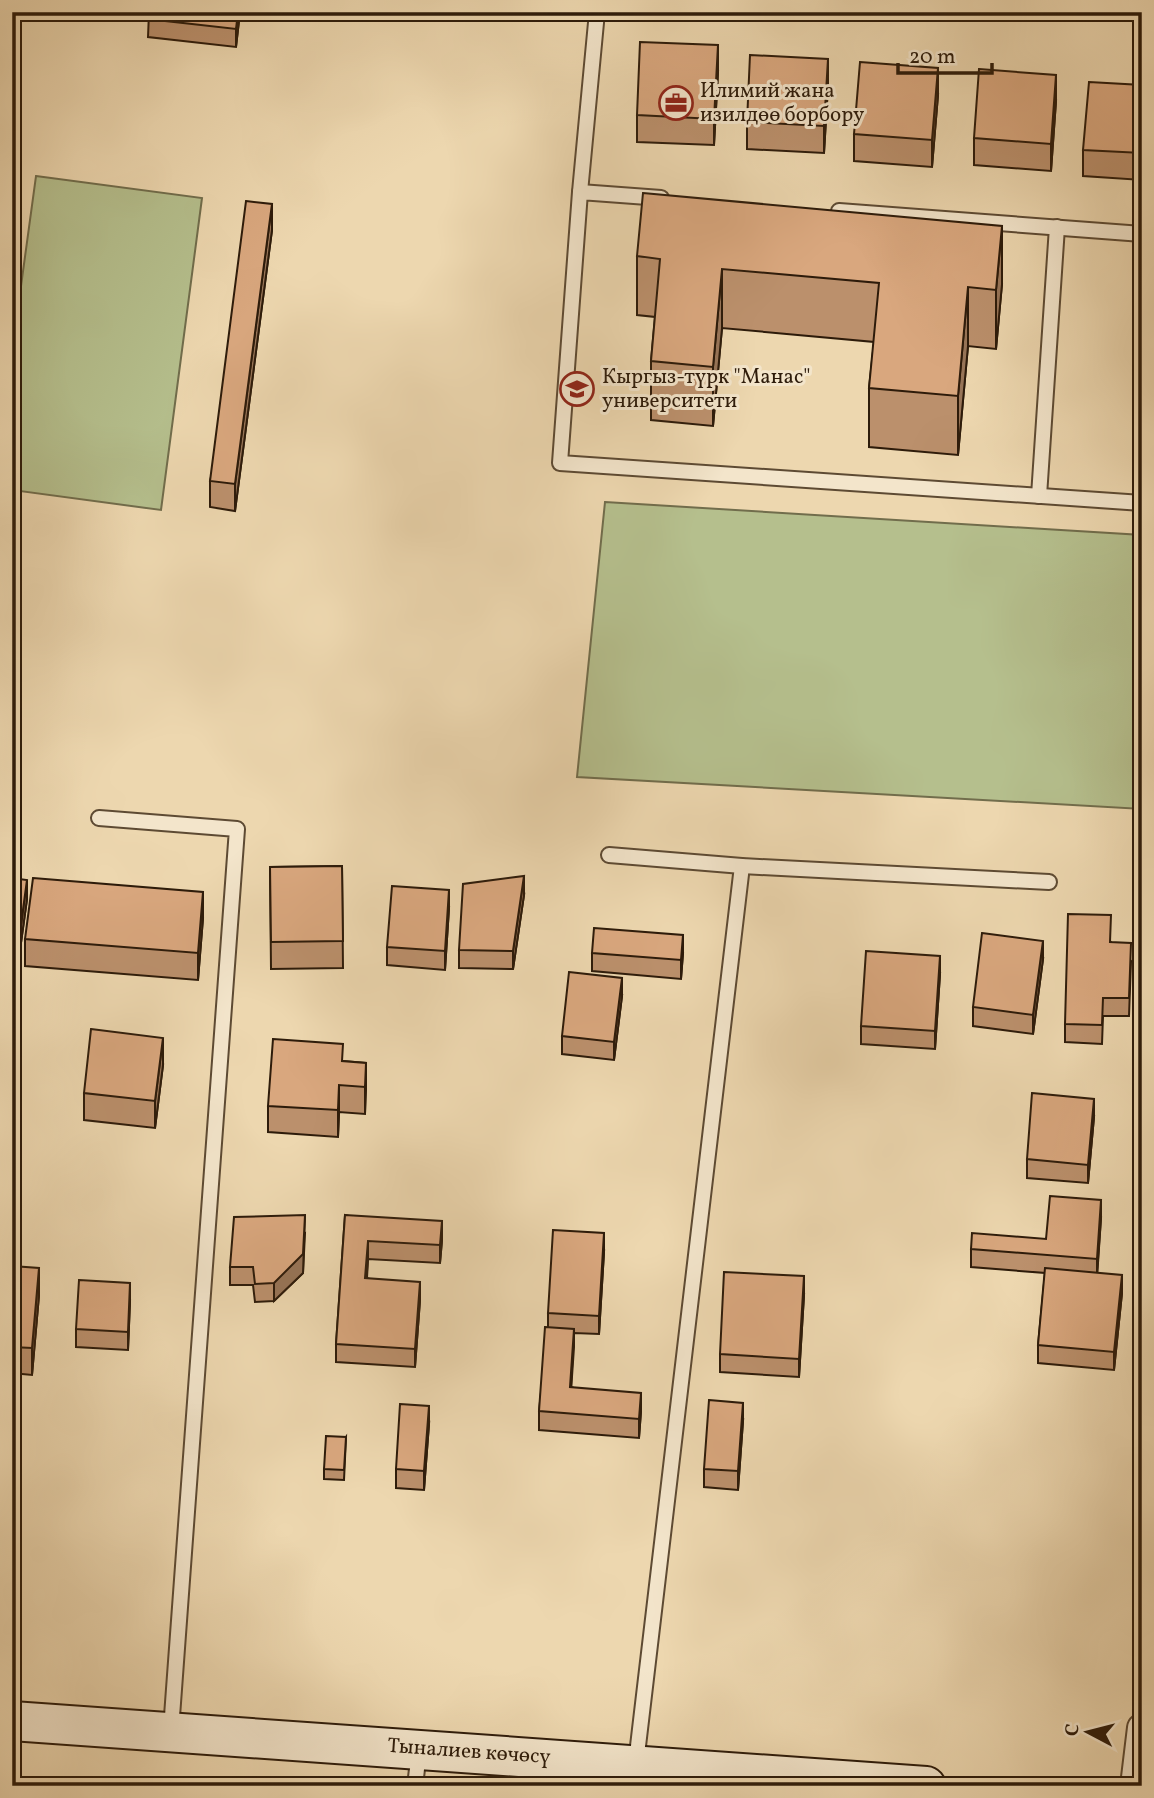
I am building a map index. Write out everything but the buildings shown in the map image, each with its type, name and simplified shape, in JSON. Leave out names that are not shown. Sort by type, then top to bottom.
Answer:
[{"type":"main road","name":"Тыналиев көчөсү","points":[[12,1721],[420,1748],[646,1771],[926,1786]]},
{"type":"street","points":[[1135,1786],[1142,1728]]},
{"type":"lane","points":[[597,12],[580,191],[560,463],[1142,503]]},
{"type":"lane","points":[[580,191],[676,199]]},
{"type":"lane","points":[[826,210],[1142,234]]},
{"type":"lane","points":[[1039,496],[1057,227]]},
{"type":"lane","points":[[99,818],[237,829],[171,1731]]},
{"type":"lane","points":[[609,855],[742,866],[1049,882]]},
{"type":"lane","points":[[646,1771],[742,866]]},
{"type":"lane","points":[[415,1786],[420,1748]]},
{"type":"green space","points":[[36,176],[202,198],[161,510],[12,490],[12,352]]},
{"type":"green space","points":[[605,502],[1142,535],[1142,809],[577,777]]},
{"type":"place","name":"Илимий жана изилдөө борбору","points":[[676,103]]},
{"type":"place","name":"Кыргыз-түрк \"Манас\" университети","points":[[577,389]]}]
